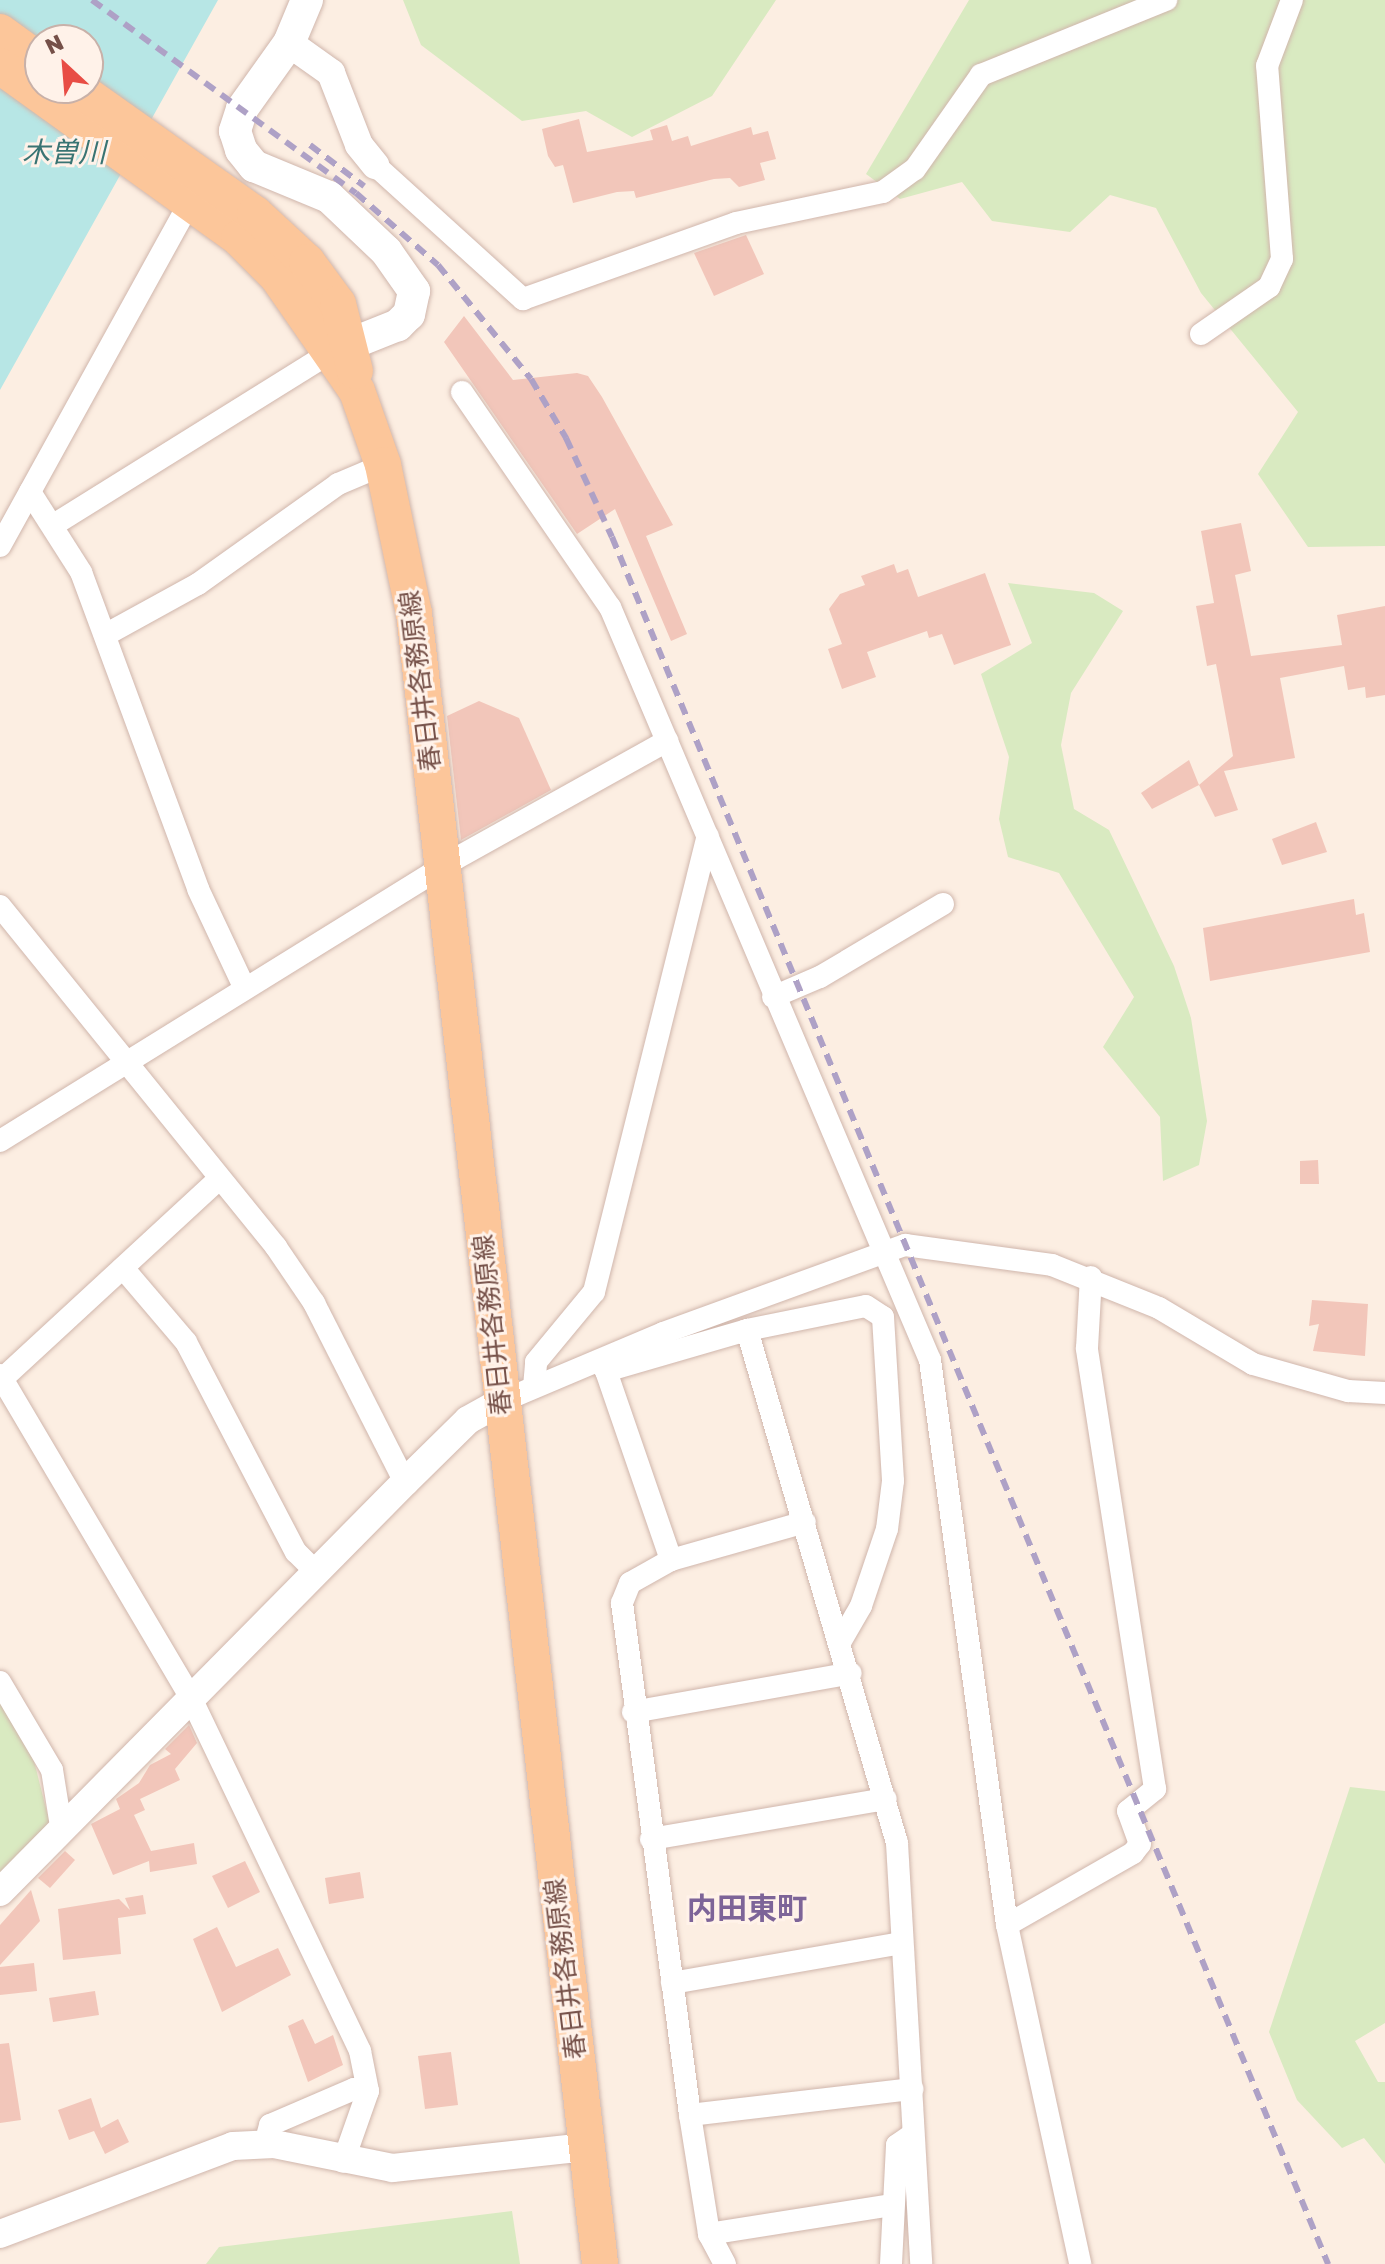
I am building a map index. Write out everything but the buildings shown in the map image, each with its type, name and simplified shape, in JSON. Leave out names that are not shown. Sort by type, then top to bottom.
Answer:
[{"type":"main road","points":[[307,0],[289,43],[242,109],[235,131],[254,166],[329,197],[406,275],[414,291],[409,314],[392,329],[343,347]]},
{"type":"main road","points":[[0,32],[24,49]]},
{"type":"main road","name":"春日井各務原線","points":[[0,66],[177,179],[255,214],[307,262],[338,304],[343,347],[383,465],[414,613],[500,1402],[600,2264]]},
{"type":"main road","points":[[82,104],[177,179]]},
{"type":"main road","name":"春日井各務原線","points":[[95,104],[177,179]]},
{"type":"street","points":[[289,43],[331,73],[348,123],[375,165],[523,299],[736,223],[883,192],[915,169],[981,75],[1166,0]]},
{"type":"street","points":[[1201,334],[1269,287],[1282,259],[1267,66],[1292,0]]},
{"type":"street","points":[[0,546],[30,492],[177,179]]},
{"type":"street","points":[[55,524],[343,347]]},
{"type":"street","points":[[462,392],[610,607],[773,997],[930,1360],[1007,1925],[1080,2264]]},
{"type":"street","points":[[107,634],[198,584],[338,484],[383,465]]},
{"type":"street","points":[[30,492],[55,524],[107,634],[198,889],[245,989]]},
{"type":"street","points":[[0,1141],[245,989],[667,741]]},
{"type":"street","points":[[534,1387],[536,1362],[594,1292],[708,836]]},
{"type":"street","points":[[773,997],[820,977],[943,904]]},
{"type":"street","points":[[0,906],[220,1178],[314,1303],[405,1482]]},
{"type":"street","points":[[220,1178],[1,1378],[190,1696],[360,2051],[368,2091],[343,2162]]},
{"type":"street","points":[[603,1365],[884,1253],[917,1246],[1052,1265],[1091,1277],[1159,1308],[1253,1364],[1348,1391],[1385,1393]]},
{"type":"street","points":[[123,1268],[186,1342],[296,1552],[315,1571]]},
{"type":"street","points":[[1007,1925],[1133,1853],[1140,1844],[1128,1811],[1155,1789],[1087,1348],[1091,1277]]},
{"type":"street","points":[[0,1892],[61,1826],[468,1420],[534,1387],[603,1365],[747,1330],[866,1306],[883,1317],[893,1481],[887,1529],[861,1606],[841,1640]]},
{"type":"street","points":[[747,1330],[851,1673],[897,1843],[921,2264]]},
{"type":"street","points":[[603,1365],[671,1560]]},
{"type":"street","points":[[725,2264],[709,2234],[690,2115],[633,1712],[622,1603],[630,1583],[671,1560],[805,1522]]},
{"type":"street","points":[[633,1712],[851,1673]]},
{"type":"street","points":[[0,1682],[52,1770],[61,1826]]},
{"type":"street","points":[[651,1839],[886,1799]]},
{"type":"street","points":[[672,1983],[902,1943]]},
{"type":"street","points":[[265,2144],[270,2125],[354,2089],[368,2091]]},
{"type":"street","points":[[690,2115],[912,2089]]},
{"type":"street","points":[[891,2264],[897,2145],[912,2135]]},
{"type":"street","points":[[0,2234],[210,2153],[265,2144],[343,2162],[421,2167],[586,2147]]},
{"type":"street","points":[[709,2234],[893,2205]]},
{"type":"green space","points":[[403,0],[776,0],[712,96],[632,137],[586,111],[522,121],[421,45]]},
{"type":"green space","points":[[969,0],[1385,0],[1385,546],[1308,547],[1258,474],[1298,412],[1201,293],[1156,208],[1110,195],[1070,232],[992,221],[962,182],[900,199],[866,174]]},
{"type":"green space","points":[[1008,583],[1094,593],[1123,611],[1071,693],[1061,745],[1074,809],[1109,830],[1174,966],[1191,1018],[1207,1121],[1199,1165],[1163,1181],[1160,1117],[1103,1047],[1134,997],[1059,873],[1008,857],[999,819],[1009,757],[981,674],[1032,643]]},
{"type":"green space","points":[[0,1701],[34,1761],[51,1828],[0,1882]]},
{"type":"green space","points":[[1350,1787],[1385,1791],[1385,2023],[1355,2041],[1378,2082],[1385,2082],[1385,2164],[1364,2138],[1342,2148],[1297,2100],[1269,2032]]},
{"type":"green space","points":[[512,2211],[520,2264],[206,2264],[219,2247]]},
{"type":"water","name":"木曽川","points":[[0,0],[218,0],[0,390]]},
{"type":"railway","points":[[92,0],[356,193],[438,265],[531,379],[566,438],[612,537],[1328,2264]]},
{"type":"railway","points":[[310,145],[364,186]]},
{"type":"district","name":"内田東町","points":[[747,1908]]}]
